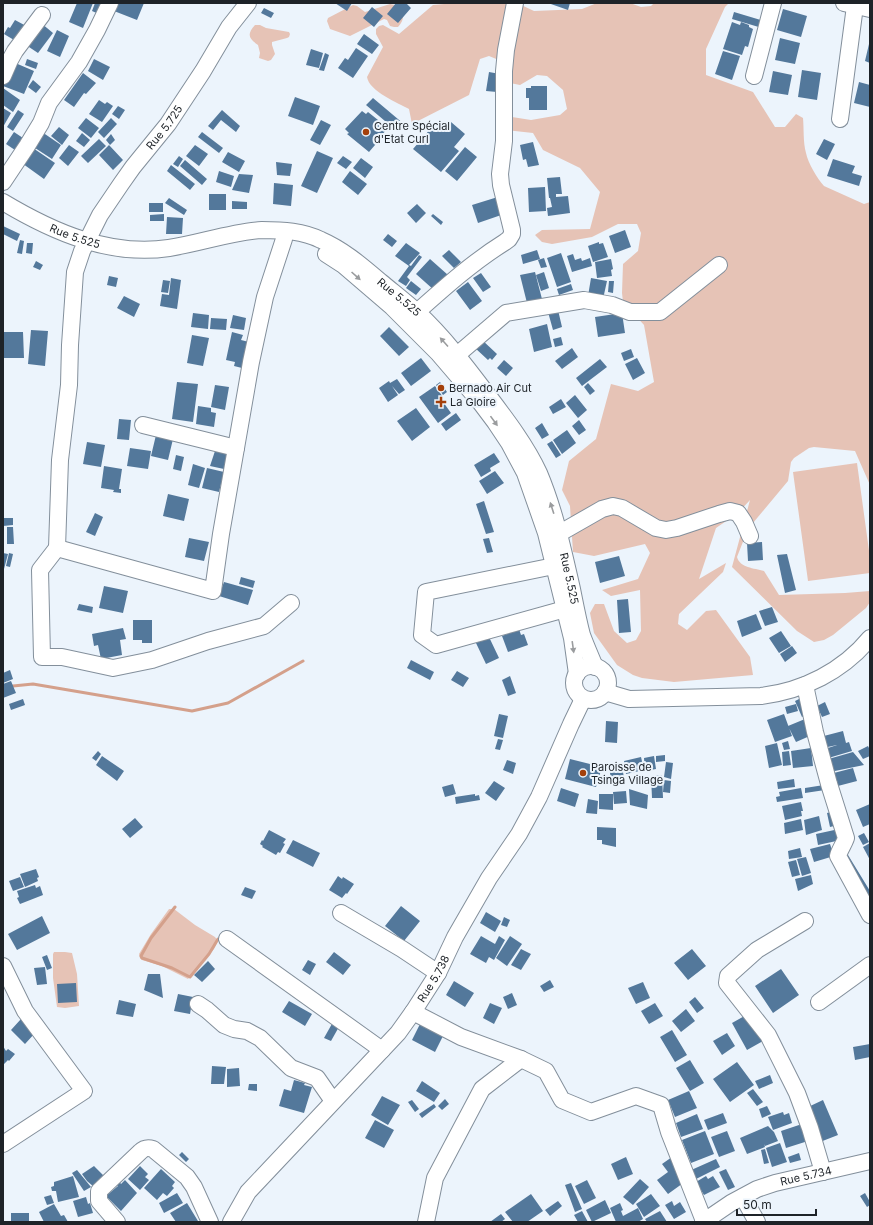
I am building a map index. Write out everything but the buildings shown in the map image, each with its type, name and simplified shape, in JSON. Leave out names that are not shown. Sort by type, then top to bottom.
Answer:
[{"type":"street","points":[[3,182],[41,123],[49,103],[79,62],[110,3]]},
{"type":"street","name":"Rue 5.725","points":[[57,548],[60,460],[69,385],[75,272],[84,246],[100,215],[133,167],[168,124],[203,71],[229,27],[248,3]]},
{"type":"street","points":[[417,312],[452,280],[477,260],[509,239],[512,234],[500,174],[504,141],[504,71],[506,50],[515,3]]},
{"type":"street","points":[[754,76],[773,3]]},
{"type":"street","points":[[840,119],[856,6]]},
{"type":"street","points":[[3,76],[15,51],[42,15]]},
{"type":"street","name":"Rue 5.525","points":[[3,202],[84,246],[139,250],[170,248],[252,231],[285,230],[306,234],[321,240],[353,258],[417,312],[456,355],[499,409],[522,442],[538,471],[552,506],[560,533],[582,634],[595,667]]},
{"type":"street","name":"Rue 5.525","points":[[3,214],[37,232],[84,246],[122,260],[139,261],[172,258],[235,243],[254,240],[284,239],[299,242],[315,248],[343,265],[403,317],[438,353],[495,422],[509,443],[525,473],[546,533],[572,638],[577,674]]},
{"type":"street","points":[[284,239],[265,297],[257,331],[221,534],[213,591],[57,548],[40,570],[42,658],[62,657],[113,668],[152,660],[208,641],[264,626],[291,603]]},
{"type":"street","points":[[456,355],[506,313],[584,300],[612,305],[630,312],[660,312],[719,265]]},
{"type":"street","points":[[143,424],[236,448]]},
{"type":"street","points":[[560,533],[602,509],[613,506],[622,508],[656,528],[666,530],[677,528],[730,511],[738,513],[750,536]]},
{"type":"street","points":[[554,566],[426,592],[422,635],[436,645],[565,609]]},
{"type":"street","points":[[605,692],[629,699],[761,696],[782,692],[805,685],[834,671],[860,650],[870,638]]},
{"type":"street","points":[[595,667],[600,669],[607,677],[608,682],[605,692],[598,699],[583,699],[575,691],[574,680],[577,674],[585,668],[595,667]]},
{"type":"street","points":[[805,685],[815,732],[846,838],[838,856],[870,915]]},
{"type":"street","name":"Rue 5.738","points":[[231,1222],[248,1192],[398,1033],[413,1012],[438,973],[455,937],[489,878],[519,834],[539,797],[583,699]]},
{"type":"street","points":[[341,913],[402,949],[438,973]]},
{"type":"street","points":[[805,921],[757,950],[728,976],[727,983],[768,1035],[797,1093],[810,1128],[823,1172]]},
{"type":"street","points":[[227,939],[382,1050]]},
{"type":"street","points":[[819,1002],[870,965]]},
{"type":"street","points":[[3,966],[25,1011],[84,1091],[3,1144]]},
{"type":"street","points":[[198,1004],[224,1025],[234,1029],[247,1031],[260,1038],[291,1068],[317,1078],[333,1101]]},
{"type":"street","points":[[413,1012],[461,1037],[521,1059],[546,1071],[562,1100],[591,1112],[636,1096],[661,1105],[669,1132],[704,1221]]},
{"type":"street","points":[[426,1222],[434,1178],[482,1089],[521,1059]]},
{"type":"street","points":[[117,1222],[98,1198],[99,1191],[144,1148],[149,1148],[153,1149],[187,1177],[194,1187],[210,1222]]},
{"type":"street","name":"Rue 5.734","points":[[704,1221],[717,1211],[756,1189],[870,1161]]},
{"type":"street","points":[[743,1197],[757,1222]]},
{"type":"shaded area","points":[[455,3],[517,3],[534,11],[582,9],[597,3],[630,3],[641,7],[651,6],[654,3],[729,3],[725,7],[706,49],[706,75],[753,92],[775,127],[785,127],[796,114],[803,118],[804,144],[807,157],[821,183],[824,186],[864,204],[870,202],[870,485],[855,451],[814,447],[809,448],[794,458],[791,462],[788,481],[748,529],[737,557],[744,565],[764,571],[779,595],[870,591],[870,602],[866,608],[833,635],[824,640],[814,642],[797,631],[732,567],[750,500],[738,513],[716,528],[699,579],[726,563],[723,572],[679,614],[678,624],[687,630],[706,611],[716,610],[750,657],[753,675],[674,682],[642,678],[633,675],[617,665],[594,633],[590,613],[595,604],[604,604],[614,631],[627,643],[636,640],[641,631],[640,590],[611,596],[602,590],[638,579],[650,553],[645,544],[594,556],[573,552],[570,506],[562,490],[569,461],[596,439],[611,384],[638,391],[654,382],[644,325],[623,302],[622,293],[623,264],[638,251],[641,233],[637,224],[618,224],[592,237],[552,244],[542,242],[535,235],[542,230],[590,229],[600,192],[580,168],[543,150],[533,133],[505,130],[512,117],[531,120],[560,115],[567,109],[563,90],[547,76],[537,75],[520,85],[510,83],[506,63],[489,56],[480,59],[469,95],[412,124],[409,109],[378,92],[373,87],[367,77],[383,47],[376,34],[376,29],[383,25],[399,34],[433,5]]},
{"type":"shaded area","points":[[390,4],[395,5],[400,10],[402,15],[403,18],[401,24],[398,27],[390,26],[387,20],[384,19],[350,36],[330,29],[327,21],[328,18],[353,5],[365,12]]},
{"type":"shaded area","points":[[255,25],[289,32],[290,34],[287,38],[272,42],[275,54],[271,60],[268,61],[259,58],[260,53],[258,45],[250,36],[250,33]]},
{"type":"shaded area","points":[[857,463],[870,558],[870,573],[808,581],[793,472]]},
{"type":"shaded area","points":[[169,909],[174,909],[195,925],[215,937],[218,941],[214,949],[188,979],[162,966],[140,958],[139,954]]},
{"type":"shaded area","points":[[54,952],[72,953],[77,974],[79,1006],[65,1008],[57,1007],[53,978]]},
{"type":"waterway","points":[[3,687],[33,684],[192,711],[228,703],[303,661]]},
{"type":"waterway","points":[[175,907],[151,938],[141,956],[142,958],[172,968],[190,977],[209,954],[218,939]]},
{"type":"place","name":"Centre Spécial d'Etat Curl","points":[[366,132]]},
{"type":"place","name":"Bernado Air Cut","points":[[441,388]]},
{"type":"place","name":"La Gloire","points":[[441,402]]},
{"type":"place","name":"Paroisse de Tsinga Village","points":[[583,773]]}]
